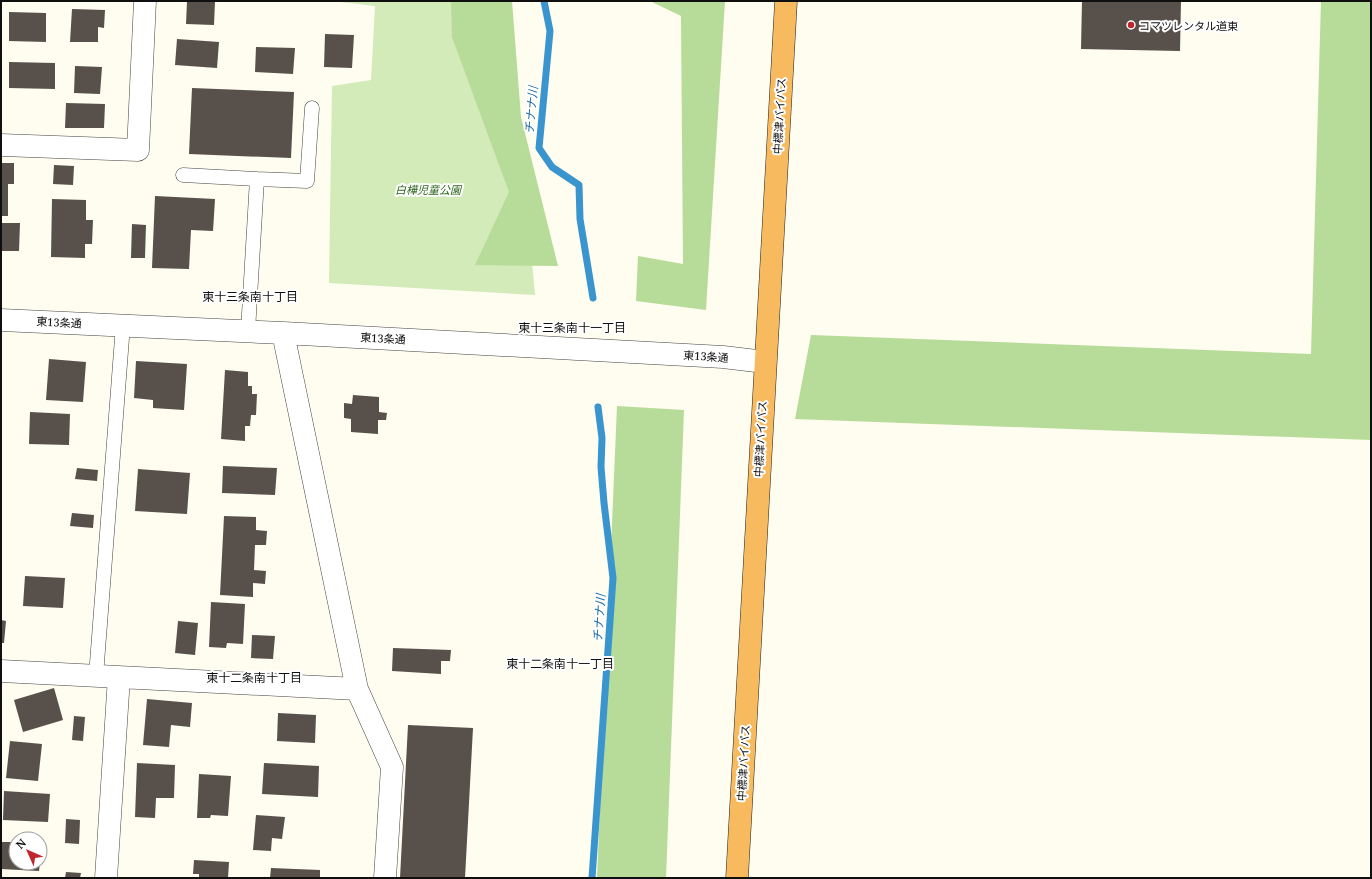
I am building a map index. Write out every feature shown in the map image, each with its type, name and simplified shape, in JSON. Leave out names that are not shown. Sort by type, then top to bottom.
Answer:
[{"type":"highway","name":"中標津バイパス","points":[[737,878],[786,1]]},
{"type":"street","points":[[1,145],[138,150],[145,1]]},
{"type":"street","name":"東13条通","points":[[1,320],[248,331],[723,357],[765,362]]},
{"type":"street","points":[[283,333],[357,689],[392,767],[385,878]]},
{"type":"street","points":[[1,671],[357,689]]},
{"type":"street","points":[[106,878],[118,677]]},
{"type":"lane","points":[[183,175],[307,181],[312,108]]},
{"type":"lane","points":[[248,331],[257,178]]},
{"type":"lane","points":[[96,676],[123,325]]},
{"type":"green space","name":"白樺児童公園","points":[[332,1],[508,1],[535,295],[329,283],[332,86],[371,80],[375,6]]},
{"type":"green space","points":[[451,1],[512,1],[521,117],[558,266],[475,265],[509,192],[452,37]]},
{"type":"green space","points":[[650,1],[725,1],[706,310],[636,301],[638,256],[683,264],[681,16]]},
{"type":"green space","points":[[1321,1],[1371,1],[1371,440],[795,419],[811,335],[1311,354]]},
{"type":"green space","points":[[617,406],[684,410],[666,878],[597,878]]},
{"type":"building","points":[[187,1],[215,1],[214,25],[186,24]]},
{"type":"building","name":"コマツレンタル道東","points":[[1082,1],[1181,1],[1180,51],[1081,49]]},
{"type":"building","points":[[72,9],[105,10],[104,28],[98,27],[98,42],[70,42]]},
{"type":"building","points":[[9,12],[46,13],[46,42],[9,41]]},
{"type":"building","points":[[325,34],[354,35],[352,68],[324,67]]},
{"type":"building","points":[[177,39],[219,42],[217,68],[175,65]]},
{"type":"building","points":[[256,47],[295,48],[293,74],[255,72]]},
{"type":"building","points":[[9,62],[55,63],[55,89],[9,88]]},
{"type":"building","points":[[75,66],[102,67],[100,94],[74,93]]},
{"type":"building","points":[[192,88],[294,92],[291,158],[189,154]]},
{"type":"building","points":[[66,103],[105,104],[104,128],[65,128]]},
{"type":"building","points":[[1,163],[14,163],[14,184],[8,184],[8,216],[1,216]]},
{"type":"building","points":[[54,165],[74,166],[73,185],[53,184]]},
{"type":"building","points":[[155,196],[215,199],[213,231],[191,230],[189,269],[152,268]]},
{"type":"building","points":[[52,199],[86,200],[86,220],[93,220],[92,244],[85,244],[85,258],[51,257]]},
{"type":"building","points":[[1,223],[20,223],[19,251],[1,251]]},
{"type":"building","points":[[132,224],[146,225],[145,258],[131,258]]},
{"type":"building","points":[[49,359],[86,362],[83,402],[46,400]]},
{"type":"building","points":[[136,361],[187,364],[184,410],[153,408],[153,400],[134,398]]},
{"type":"building","points":[[225,370],[248,372],[248,386],[252,386],[252,394],[257,394],[256,415],[251,415],[250,426],[245,426],[245,441],[221,439]]},
{"type":"building","points":[[353,395],[379,397],[379,412],[387,413],[386,420],[378,420],[378,434],[351,432],[351,419],[344,418],[344,403],[352,404]]},
{"type":"building","points":[[30,412],[70,414],[69,445],[29,444]]},
{"type":"building","points":[[223,466],[277,468],[275,495],[222,493]]},
{"type":"building","points":[[77,468],[98,470],[97,481],[75,479]]},
{"type":"building","points":[[138,469],[190,473],[187,514],[135,511]]},
{"type":"building","points":[[72,513],[94,515],[93,528],[70,526]]},
{"type":"building","points":[[224,516],[256,517],[256,530],[267,531],[266,545],[255,545],[254,570],[266,571],[265,584],[253,583],[253,597],[220,595]]},
{"type":"building","points":[[25,576],[65,578],[63,608],[23,606]]},
{"type":"building","points":[[211,602],[245,604],[243,644],[227,643],[226,648],[209,647]]},
{"type":"building","points":[[1,620],[6,621],[4,643],[1,643]]},
{"type":"building","points":[[178,621],[198,623],[195,655],[175,653]]},
{"type":"building","points":[[252,635],[275,636],[273,659],[251,658]]},
{"type":"building","points":[[393,648],[451,650],[450,661],[441,661],[441,674],[392,671]]},
{"type":"building","points":[[54,688],[63,720],[23,732],[14,700]]},
{"type":"building","points":[[147,699],[192,703],[190,727],[171,725],[169,747],[143,745]]},
{"type":"building","points":[[278,713],[316,715],[315,743],[277,741]]},
{"type":"building","points":[[74,716],[85,717],[83,741],[72,740]]},
{"type":"building","points":[[408,725],[473,728],[465,878],[400,878]]},
{"type":"building","points":[[10,741],[42,744],[38,781],[6,778]]},
{"type":"building","points":[[137,763],[175,765],[174,798],[156,798],[155,818],[135,817]]},
{"type":"building","points":[[264,763],[319,766],[318,797],[262,794]]},
{"type":"building","points":[[199,774],[231,776],[228,816],[211,815],[210,818],[197,818]]},
{"type":"building","points":[[4,791],[50,794],[48,822],[3,820]]},
{"type":"building","points":[[256,815],[285,817],[282,839],[272,838],[271,851],[253,850]]},
{"type":"building","points":[[66,819],[80,820],[79,844],[65,843]]},
{"type":"building","points":[[2,842],[8,842],[8,869],[1,869]]},
{"type":"building","points":[[194,860],[229,862],[228,878],[199,878],[199,874],[193,874]]},
{"type":"building","points":[[271,868],[320,870],[320,878],[270,878]]},
{"type":"building","points":[[66,872],[81,873],[80,878],[65,878]]},
{"type":"waterway","name":"チナナ川","points":[[544,1],[550,31],[539,148],[552,167],[579,185],[580,219],[593,298]]},
{"type":"waterway","name":"チナナ川","points":[[592,878],[613,578],[604,503],[601,467],[602,438],[598,407]]},
{"type":"place","name":"コマツレンタル道東","points":[[1131,25]]},
{"type":"district","name":"東十三条南十丁目","points":[[250,296]]},
{"type":"district","name":"東十三条南十一丁目","points":[[572,327]]},
{"type":"district","name":"東十二条南十一丁目","points":[[560,663]]},
{"type":"district","name":"東十二条南十丁目","points":[[254,677]]}]
